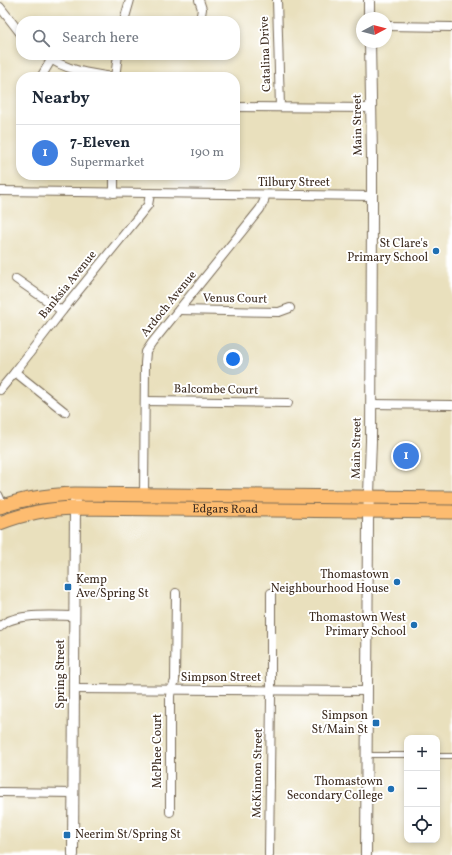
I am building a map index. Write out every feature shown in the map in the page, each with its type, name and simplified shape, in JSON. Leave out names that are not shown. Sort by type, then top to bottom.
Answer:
[{"type":"main road","name":"Edgars Road","points":[[2,502],[40,496],[75,494],[449,498]]},
{"type":"main road","name":"Edgars Road","points":[[0,523],[34,512],[75,508],[449,512]]},
{"type":"street","points":[[0,4],[5,0]]},
{"type":"street","points":[[125,16],[130,0]]},
{"type":"street","points":[[199,0],[202,9],[201,16]]},
{"type":"street","name":"Catalina Drive","points":[[277,0],[280,107]]},
{"type":"street","points":[[369,0],[369,12]]},
{"type":"street","points":[[0,7],[16,28]]},
{"type":"street","points":[[392,26],[452,27]]},
{"type":"street","name":"Main Street","points":[[366,855],[371,404],[372,196],[370,48]]},
{"type":"street","points":[[43,72],[47,60]]},
{"type":"street","points":[[55,60],[82,72]]},
{"type":"street","points":[[116,72],[117,60]]},
{"type":"street","points":[[240,106],[371,108]]},
{"type":"street","points":[[114,180],[114,193]]},
{"type":"street","name":"Tilbury Street","points":[[0,191],[372,196]]},
{"type":"street","name":"Banksia Avenue","points":[[0,390],[148,205],[150,194]]},
{"type":"street","name":"Ardoch Avenue","points":[[144,494],[144,363],[146,352],[260,208],[265,195]]},
{"type":"street","points":[[16,279],[62,311]]},
{"type":"street","name":"Venus Court","points":[[179,310],[280,312],[290,308]]},
{"type":"street","points":[[15,372],[65,412]]},
{"type":"street","name":"Balcombe Court","points":[[145,401],[288,403]]},
{"type":"street","points":[[371,404],[452,405]]},
{"type":"street","name":"Spring Street","points":[[73,855],[75,494]]},
{"type":"street","name":"McPhee Court","points":[[170,812],[171,690],[175,681],[176,593]]},
{"type":"street","name":"McKinnon Street","points":[[269,855],[271,593]]},
{"type":"street","points":[[0,627],[3,624],[26,616],[74,616]]},
{"type":"street","name":"Simpson Street","points":[[74,689],[271,691],[367,690]]},
{"type":"street","points":[[0,792],[73,793]]},
{"type":"lane","points":[[449,498],[449,512]]},
{"type":"lane","points":[[367,755],[404,755]]},
{"type":"lane","points":[[440,756],[452,756]]},
{"type":"place","name":"St Clare's Primary School","points":[[436,251]]},
{"type":"place","name":"7-Eleven","points":[[406,456]]},
{"type":"place","name":"Thomastown Neighbourhood House","points":[[397,582]]},
{"type":"place","name":"Kemp Ave/Spring St","points":[[68,587]]},
{"type":"place","name":"Thomastown West Primary School","points":[[414,625]]},
{"type":"place","name":"Simpson St/Main St","points":[[376,723]]},
{"type":"place","name":"Thomastown Secondary College","points":[[391,789]]},
{"type":"place","name":"Neerim St/Spring St","points":[[67,835]]}]
